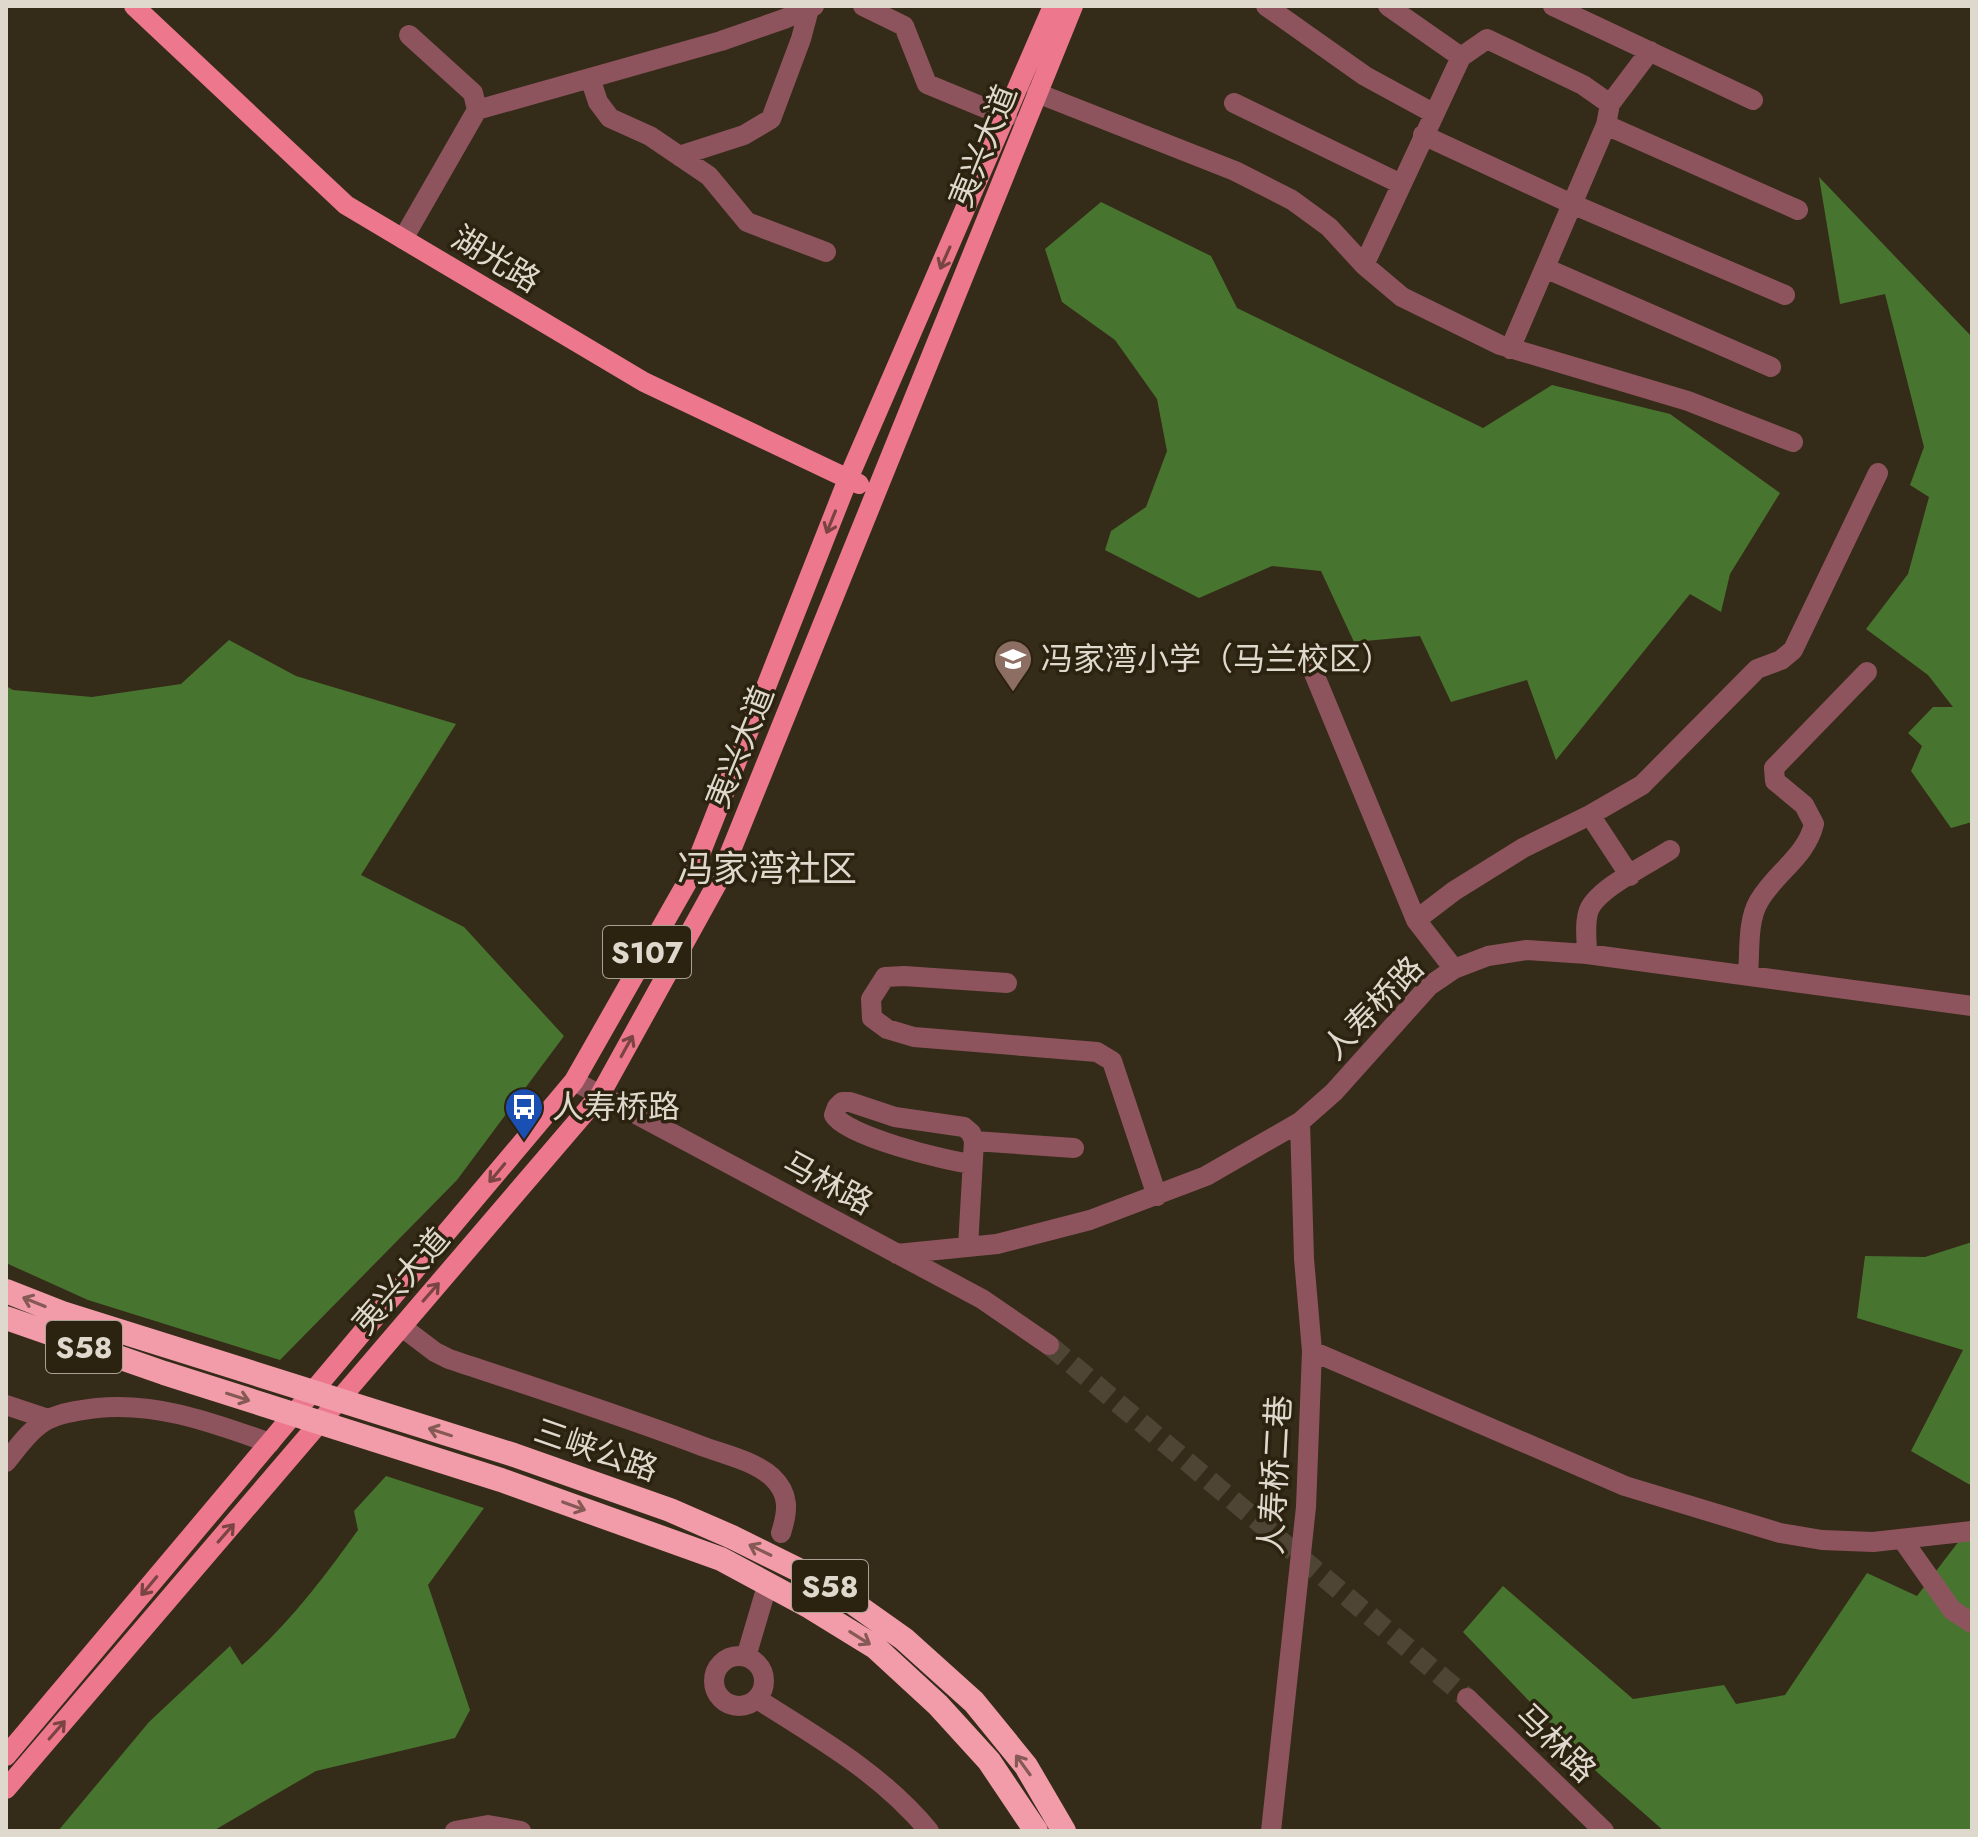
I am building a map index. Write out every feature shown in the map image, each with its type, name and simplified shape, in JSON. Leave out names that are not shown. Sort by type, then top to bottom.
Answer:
[{"type":"highway","name":"三峡公路","points":[[6,1291],[62,1313],[514,1455],[670,1510],[825,1583],[904,1639],[974,1702],[1026,1766],[1064,1831]]},
{"type":"highway","name":"三峡公路","points":[[6,1318],[164,1373],[501,1480],[721,1559],[810,1607],[875,1647],[938,1705],[989,1761],[1036,1831]]},
{"type":"main road","name":"湖光路","points":[[134,6],[346,205],[644,382],[876,492]]},
{"type":"main road","name":"夷兴大道","points":[[6,1756],[574,1081],[693,872],[848,479],[1053,6]]},
{"type":"main road","name":"夷兴大道","points":[[6,1789],[600,1095],[719,880],[1073,6]]},
{"type":"street","points":[[863,6],[904,26],[927,84],[1007,117]]},
{"type":"street","points":[[1266,6],[1365,76],[1433,113]]},
{"type":"street","points":[[1553,6],[1753,100]]},
{"type":"street","points":[[477,110],[721,41],[811,7]]},
{"type":"street","points":[[679,156],[744,135],[771,119],[811,7]]},
{"type":"street","points":[[1400,9],[1461,57]]},
{"type":"street","points":[[403,239],[477,110],[473,93],[409,35]]},
{"type":"street","points":[[1364,265],[1461,57],[1487,39],[1583,85],[1610,104]]},
{"type":"street","points":[[1510,349],[1606,125],[1610,104],[1650,51]]},
{"type":"street","points":[[590,78],[598,102],[610,118],[650,136],[709,176],[747,222],[826,252]]},
{"type":"street","points":[[1037,93],[1235,171],[1292,200],[1329,227],[1364,265],[1402,297],[1510,349],[1688,401],[1793,442]]},
{"type":"street","points":[[1234,103],[1401,184]]},
{"type":"street","points":[[1606,125],[1798,210]]},
{"type":"street","points":[[1423,135],[1572,204],[1785,295]]},
{"type":"street","points":[[1545,268],[1771,367]]},
{"type":"street","points":[[1416,920],[1454,891],[1523,848],[1642,785],[1757,669],[1781,660],[1793,650],[1878,473]]},
{"type":"street","points":[[1313,671],[1416,920],[1454,969]]},
{"type":"street","points":[[1748,976],[1752,920],[1758,903],[1810,840],[1814,824],[1804,805],[1775,781],[1774,768],[1867,672]]},
{"type":"street","points":[[1590,815],[1630,876]]},
{"type":"street","points":[[1587,954],[1587,920],[1590,908],[1599,896],[1670,850]]},
{"type":"street","name":"人寿桥路","points":[[897,1254],[997,1244],[1090,1220],[1206,1176],[1300,1122],[1334,1092],[1429,986],[1454,969],[1488,956],[1527,950],[1587,954],[1972,1006]]},
{"type":"street","points":[[1007,983],[885,977],[871,999],[872,1018],[887,1029],[914,1037],[1097,1052],[1112,1061],[1157,1196]]},
{"type":"street","name":"马林路","points":[[574,1081],[982,1299],[1049,1345]]},
{"type":"street","points":[[968,1247],[974,1141],[971,1133],[964,1127],[895,1117],[850,1102],[842,1102],[837,1107],[834,1115],[845,1126],[915,1152],[972,1164]]},
{"type":"street","name":"人寿桥二巷","points":[[1271,1831],[1306,1507],[1312,1351],[1304,1259],[1300,1122]]},
{"type":"street","points":[[974,1141],[1074,1148]]},
{"type":"street","points":[[402,1327],[449,1359],[752,1465],[771,1476],[786,1496],[787,1514],[781,1533]]},
{"type":"street","points":[[1312,1351],[1625,1486],[1780,1533],[1822,1540],[1873,1542],[1972,1531]]},
{"type":"street","points":[[6,1405],[48,1419]]},
{"type":"street","points":[[6,1462],[26,1437],[48,1419],[81,1410],[124,1406],[175,1412],[270,1443]]},
{"type":"street","points":[[1902,1539],[1952,1610],[1972,1623]]},
{"type":"street","points":[[746,1657],[764,1596]]},
{"type":"street","points":[[746,1657],[760,1667],[764,1675],[762,1692],[757,1699],[741,1706],[732,1705],[715,1689],[715,1673],[724,1661],[746,1657]]},
{"type":"street","name":"马林路","points":[[1467,1698],[1604,1831]]},
{"type":"street","points":[[757,1699],[870,1772],[929,1831]]},
{"type":"street","points":[[455,1831],[488,1825],[521,1831]]},
{"type":"green space","points":[[1819,177],[1972,337],[1972,822],[1951,828],[1911,771],[1922,746],[1908,733],[1933,707],[1953,707],[1928,675],[1866,629],[1908,574],[1929,497],[1910,485],[1924,447],[1885,294],[1840,304]]},
{"type":"green space","points":[[1101,202],[1211,256],[1237,308],[1483,428],[1552,385],[1670,414],[1780,493],[1730,574],[1721,612],[1690,594],[1556,760],[1527,680],[1451,702],[1420,636],[1354,642],[1321,571],[1272,566],[1199,598],[1105,550],[1111,531],[1146,507],[1167,451],[1157,399],[1115,340],[1062,302],[1045,249]]},
{"type":"green space","points":[[229,640],[296,676],[456,724],[361,875],[464,927],[564,1036],[457,1180],[280,1360],[88,1300],[6,1263],[6,686],[13,690],[92,697],[181,684]]},
{"type":"green space","points":[[1972,1242],[1972,1486],[1911,1451],[1963,1350],[1857,1318],[1865,1256],[1925,1257]]},
{"type":"green space","points":[[386,1476],[484,1508],[428,1585],[470,1710],[455,1738],[316,1771],[213,1831],[58,1831],[149,1722],[230,1646],[242,1665],[290,1618],[358,1530],[354,1511]]},
{"type":"green space","points":[[1972,1524],[1972,1831],[1664,1831],[1598,1773],[1463,1632],[1503,1586],[1633,1699],[1724,1685],[1736,1704],[1785,1695],[1867,1573],[1917,1596]]},
{"type":"tunnel","points":[[1049,1345],[1467,1698]]},
{"type":"place","name":"冯家湾小学（马兰校区）","points":[[1013,693]]},
{"type":"place","name":"人寿桥路","points":[[524,1141]]},
{"type":"district","name":"冯家湾社区","points":[[767,868]]}]
